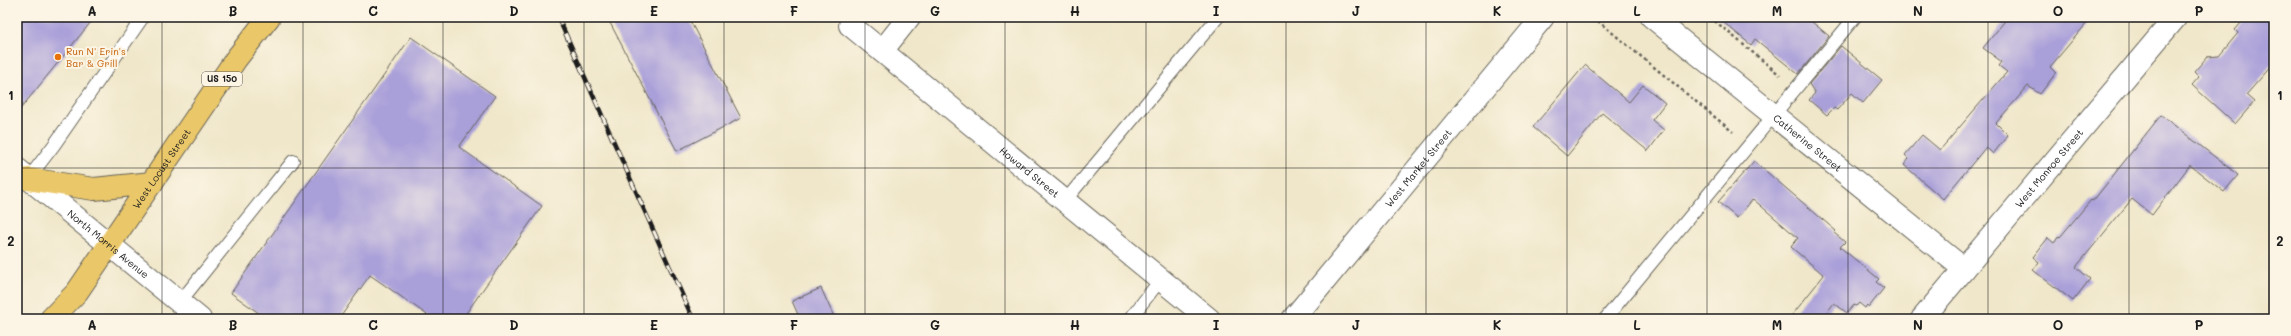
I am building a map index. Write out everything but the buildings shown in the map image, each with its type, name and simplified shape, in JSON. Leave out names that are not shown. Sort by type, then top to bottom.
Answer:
[{"type":"main road","name":"West Locust Street","points":[[51,319],[77,292],[236,59],[269,17]]},
{"type":"main road","points":[[23,174],[94,188],[152,183]]},
{"type":"street","points":[[882,51],[909,17]]},
{"type":"street","name":"West Market Street","points":[[1292,319],[1543,17]]},
{"type":"street","name":"Catherine Street","points":[[1652,17],[1964,269]]},
{"type":"street","name":"West Monroe Street","points":[[1922,319],[2176,17]]},
{"type":"street","name":"Howard Street","points":[[850,25],[1064,202],[1209,319]]},
{"type":"street","name":"North Morris Avenue","points":[[23,174],[200,319]]},
{"type":"lane","points":[[23,174],[54,145],[143,17]]},
{"type":"lane","points":[[1064,202],[1218,17]]},
{"type":"lane","points":[[1605,319],[1855,17]]},
{"type":"lane","points":[[180,302],[293,161]]},
{"type":"lane","points":[[1130,319],[1161,279]]},
{"type":"path","points":[[1593,17],[1749,145]]},
{"type":"path","points":[[1710,17],[1796,88]]},
{"type":"railway","points":[[558,17],[693,319]]},
{"type":"place","name":"Run N' Erin's Bar & Grill","points":[[58,57]]}]
